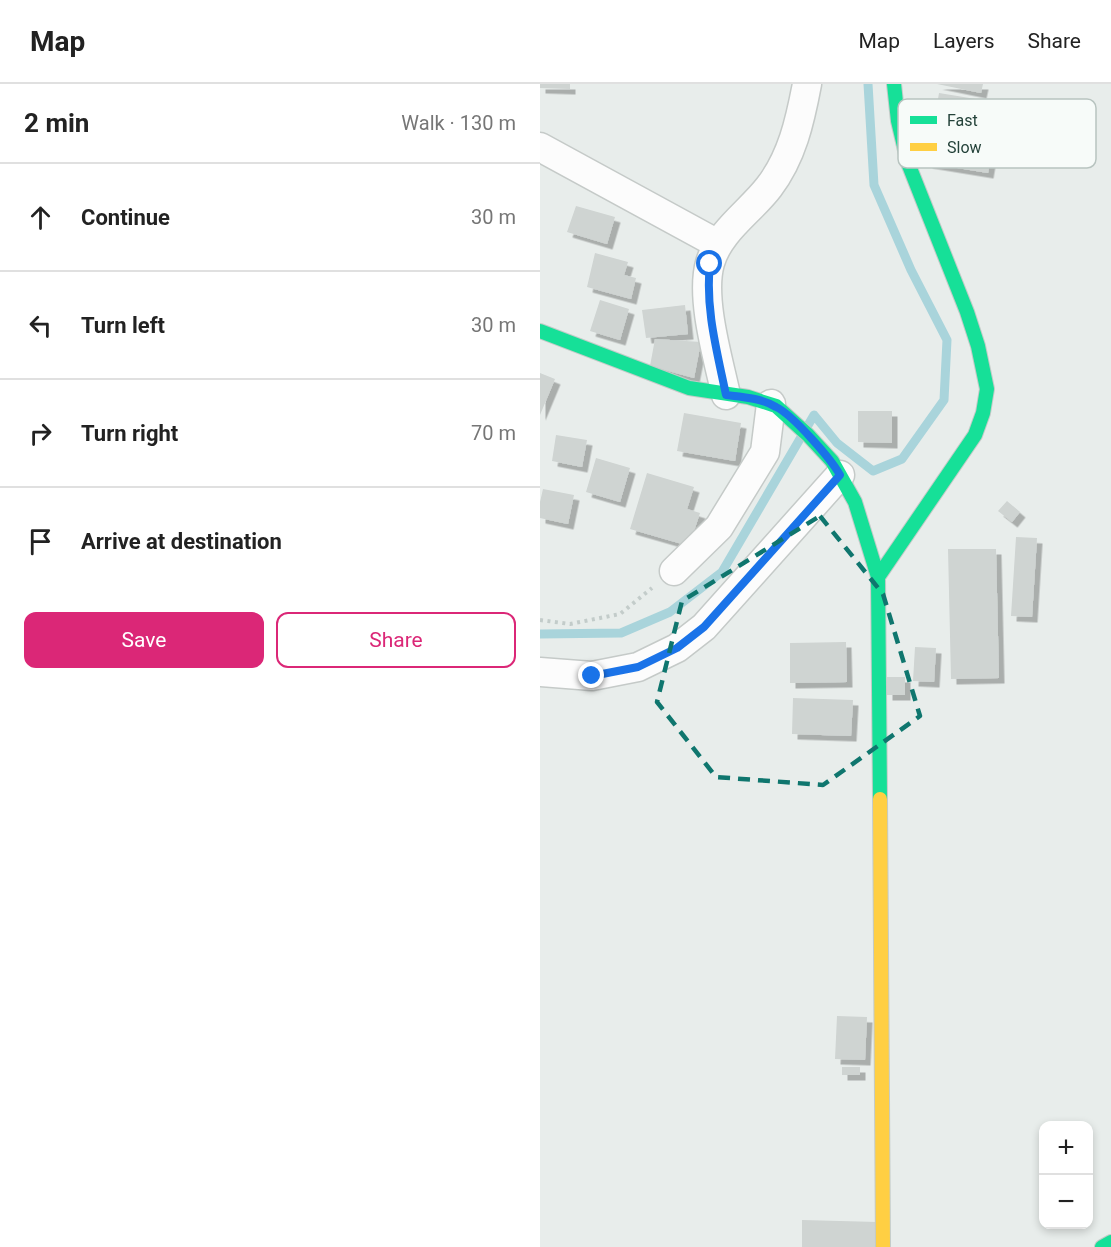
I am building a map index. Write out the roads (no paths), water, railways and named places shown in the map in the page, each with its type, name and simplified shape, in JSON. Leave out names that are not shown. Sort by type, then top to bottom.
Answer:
[{"type":"main road","points":[[894,84],[898,121]]},
{"type":"main road","points":[[878,577],[975,435],[983,413],[987,389],[978,346],[967,312],[910,168]]},
{"type":"main road","points":[[540,331],[689,388],[748,397],[777,408],[836,468],[853,500],[866,534],[878,577],[883,1247]]},
{"type":"main road","points":[[1102,1247],[1111,1242]]},
{"type":"street","points":[[726,395],[712,328],[708,286],[710,264],[718,244],[769,188],[786,161],[801,116],[807,84]]},
{"type":"street","points":[[540,147],[718,244]]},
{"type":"street","points":[[674,571],[719,527],[765,452],[777,408]]},
{"type":"street","points":[[540,672],[592,676],[638,667],[677,648],[704,627],[836,468]]},
{"type":"waterway","points":[[540,634],[621,633],[670,612],[722,572],[814,415],[837,443],[873,471],[902,459],[944,400],[947,340],[911,270],[874,185],[868,84]]}]
